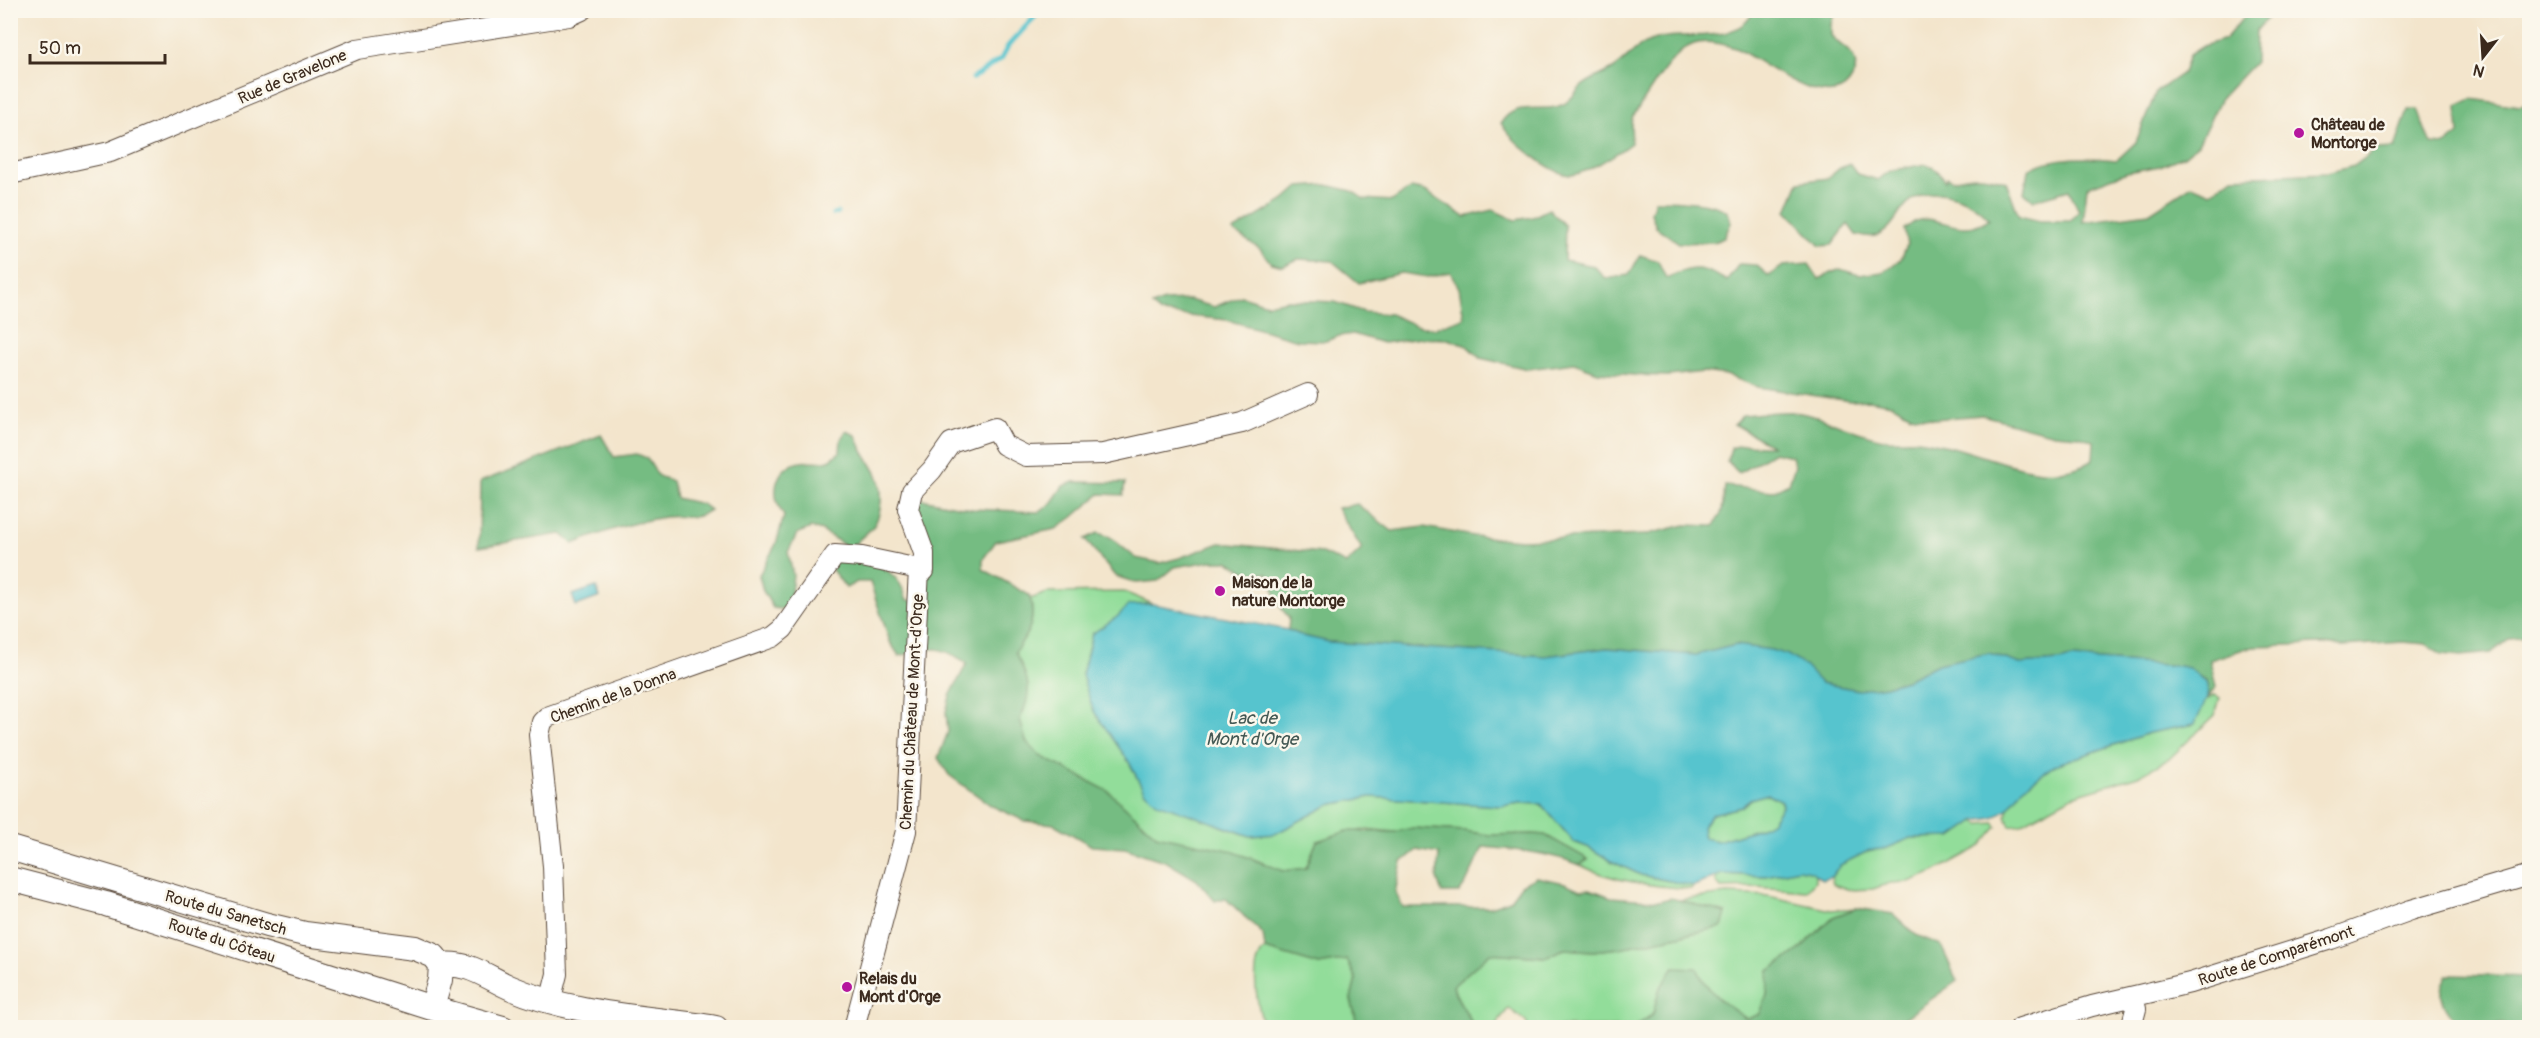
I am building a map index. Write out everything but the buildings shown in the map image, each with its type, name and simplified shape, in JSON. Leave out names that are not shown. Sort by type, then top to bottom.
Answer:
[{"type":"street","name":"Rue de Gravelone","points":[[10,174],[61,164],[120,148],[357,49],[569,16],[582,10]]},
{"type":"street","name":"Chemin du Château de Mont-d'Orge","points":[[854,1028],[906,831],[921,570],[924,553],[910,516],[909,498],[912,491],[932,470],[951,443],[995,428],[1004,446],[1026,456],[1102,454],[1242,423],[1308,394]]},
{"type":"street","name":"Chemin de la Donna","points":[[550,1002],[557,974],[550,825],[539,735],[542,722],[547,717],[773,637],[783,629],[835,555],[862,557],[921,570]]},
{"type":"street","name":"Route du Sanetsch","points":[[10,848],[267,925],[305,934],[415,948],[434,956],[441,965]]},
{"type":"street","name":"Route de Comparémont","points":[[2020,1028],[2092,1006],[2201,979],[2331,939],[2411,910],[2529,875]]},
{"type":"street","name":"Route du Côteau","points":[[10,879],[106,904],[432,1008],[503,1028]]},
{"type":"street","points":[[432,1008],[440,980],[441,965],[460,964],[509,987],[550,1002],[625,1016],[716,1028]]},
{"type":"street","points":[[2131,1028],[2136,1009],[2133,997]]},
{"type":"green space","points":[[1754,11],[1835,11],[1831,24],[1831,35],[1851,54],[1856,65],[1849,83],[1838,91],[1824,92],[1808,88],[1735,48],[1709,42],[1694,44],[1676,56],[1668,65],[1633,116],[1631,143],[1593,167],[1570,175],[1552,169],[1531,155],[1512,138],[1501,123],[1507,115],[1514,111],[1556,107],[1564,104],[1585,84],[1613,69],[1649,41],[1667,37],[1715,35],[1727,32],[1747,21]]},
{"type":"green space","points":[[2249,11],[2273,11],[2256,31],[2255,62],[2221,98],[2198,144],[2184,156],[2160,166],[2127,172],[2087,187],[2083,222],[2149,213],[2192,185],[2211,193],[2232,177],[2327,173],[2354,166],[2377,149],[2395,148],[2408,110],[2417,110],[2431,144],[2445,145],[2459,134],[2457,106],[2472,99],[2519,106],[2529,104],[2529,636],[2510,638],[2491,653],[2461,656],[2442,654],[2426,644],[2403,642],[2343,646],[2322,644],[2253,646],[2210,660],[2216,687],[2207,698],[2206,680],[2179,666],[2071,658],[2020,664],[1989,653],[1938,664],[1909,679],[1886,686],[1859,690],[1821,683],[1771,650],[1736,645],[1696,655],[1607,648],[1545,656],[1329,642],[1288,630],[1289,618],[1279,605],[1268,574],[1244,571],[1228,561],[1211,561],[1175,567],[1158,581],[1137,583],[1115,576],[1085,539],[1098,533],[1110,537],[1136,558],[1160,563],[1220,543],[1322,553],[1346,564],[1362,549],[1337,508],[1357,504],[1392,531],[1424,527],[1473,536],[1522,540],[1644,535],[1685,525],[1714,526],[1722,511],[1725,486],[1773,491],[1789,483],[1795,466],[1791,456],[1774,452],[1739,473],[1727,461],[1731,448],[1737,446],[1772,446],[1734,424],[1743,415],[1774,412],[1805,414],[1877,438],[1917,440],[1948,446],[2021,468],[2058,471],[2076,468],[2093,460],[2094,441],[2079,436],[2054,434],[1982,415],[1934,419],[1911,415],[1892,404],[1869,400],[1850,401],[1758,387],[1726,375],[1703,372],[1669,376],[1634,375],[1598,372],[1574,363],[1528,369],[1480,358],[1467,346],[1448,339],[1421,338],[1383,343],[1353,334],[1326,341],[1298,340],[1227,320],[1161,313],[1152,306],[1164,301],[1189,300],[1214,307],[1241,296],[1267,304],[1288,300],[1335,302],[1364,312],[1390,314],[1417,326],[1434,328],[1464,318],[1459,288],[1450,272],[1428,277],[1401,273],[1359,283],[1332,261],[1298,259],[1283,266],[1271,263],[1260,249],[1233,231],[1283,201],[1299,187],[1327,185],[1352,191],[1364,199],[1392,201],[1411,188],[1425,191],[1465,217],[1493,210],[1515,220],[1533,217],[1549,209],[1565,226],[1564,260],[1594,266],[1606,279],[1629,275],[1640,255],[1658,261],[1666,278],[1690,269],[1697,269],[1710,272],[1727,281],[1739,264],[1756,265],[1769,276],[1783,266],[1809,264],[1819,279],[1840,269],[1859,275],[1883,272],[1901,259],[1907,245],[1904,229],[1916,221],[1925,219],[1967,227],[1978,225],[1989,219],[1982,211],[1962,199],[1939,193],[1928,194],[1917,197],[1907,204],[1891,225],[1879,235],[1871,237],[1856,235],[1848,224],[1832,245],[1820,246],[1787,211],[1799,182],[1828,178],[1840,168],[1850,164],[1858,174],[1878,180],[1890,171],[1926,164],[1937,170],[1946,181],[1947,177],[1953,180],[1980,176],[2006,181],[2019,216],[2040,221],[2070,221],[2079,211],[2069,190],[2034,200],[2024,193],[2028,170],[2060,159],[2117,160],[2136,142],[2156,92],[2183,73],[2189,55],[2203,46],[2225,39]]},
{"type":"green space","points":[[1655,200],[1694,202],[1715,206],[1728,213],[1731,223],[1724,238],[1714,242],[1679,243],[1656,227],[1651,213]]},
{"type":"green space","points":[[846,431],[856,435],[876,474],[881,491],[880,508],[876,521],[850,551],[885,569],[898,581],[906,599],[917,603],[921,535],[916,498],[972,509],[1039,512],[1050,505],[1063,486],[1074,482],[1125,483],[1123,495],[1100,494],[1056,529],[996,541],[983,559],[983,569],[1029,595],[1032,619],[1015,652],[1028,685],[1027,700],[1020,719],[1026,741],[1040,756],[1108,791],[1156,835],[1229,850],[1283,871],[1306,868],[1317,841],[1347,831],[1395,832],[1413,828],[1489,835],[1545,835],[1588,859],[1580,865],[1544,854],[1483,847],[1459,893],[1442,893],[1437,879],[1439,854],[1417,850],[1402,862],[1395,892],[1403,907],[1490,907],[1510,900],[1521,885],[1536,877],[1565,883],[1580,890],[1590,889],[1611,897],[1659,901],[1671,898],[1726,913],[1722,927],[1620,948],[1593,951],[1564,949],[1545,957],[1490,953],[1453,986],[1472,1024],[1469,1027],[1361,1027],[1356,1020],[1351,999],[1356,979],[1347,960],[1319,965],[1265,949],[1263,934],[1225,898],[1215,901],[1197,880],[1167,862],[1125,848],[1092,846],[1054,824],[1025,821],[992,806],[949,775],[938,758],[948,732],[946,712],[950,696],[967,663],[948,652],[934,649],[899,656],[890,642],[870,582],[857,582],[846,588],[832,570],[843,544],[822,531],[811,528],[797,534],[788,552],[793,575],[789,610],[773,608],[763,591],[759,575],[776,544],[784,516],[777,500],[777,483],[785,470],[792,465],[804,461],[826,461],[840,452],[841,439]]},
{"type":"green space","points":[[601,435],[614,457],[637,454],[647,458],[658,476],[672,481],[676,498],[702,504],[710,510],[692,517],[672,516],[641,522],[573,544],[561,534],[479,547],[480,482]]},
{"type":"green space","points":[[1124,592],[1153,604],[1129,605],[1117,617],[1092,634],[1082,675],[1108,731],[1129,762],[1144,791],[1218,825],[1250,836],[1275,834],[1329,805],[1371,797],[1499,806],[1520,803],[1541,804],[1574,842],[1641,875],[1694,886],[1691,889],[1662,886],[1606,876],[1580,865],[1588,860],[1544,835],[1489,835],[1413,828],[1395,832],[1367,829],[1317,841],[1306,868],[1283,871],[1251,858],[1156,835],[1108,791],[1040,756],[1025,741],[1020,719],[1026,701],[1027,685],[1015,652],[1030,627],[1032,607],[1030,599],[1047,593]]},
{"type":"green space","points":[[2214,695],[2220,698],[2215,715],[2169,759],[2138,776],[2072,796],[2021,824],[2010,826],[2006,816],[2008,808],[2023,788],[2055,765],[2149,733],[2194,724],[2202,704]]},
{"type":"green space","points":[[1768,794],[1781,801],[1782,806],[1771,823],[1718,841],[1704,838],[1702,827],[1712,814],[1742,807],[1750,799]]},
{"type":"green space","points":[[1975,821],[1980,824],[1995,823],[1997,827],[1980,847],[1934,872],[1909,882],[1890,883],[1873,889],[1850,890],[1833,884],[1831,877],[1840,865],[1870,850],[1885,849],[1911,838],[1952,837]]},
{"type":"green space","points":[[1798,869],[1815,874],[1815,881],[1806,891],[1757,887],[1721,888],[1716,882],[1716,876],[1722,874],[1766,876]]},
{"type":"green space","points":[[1727,894],[1768,896],[1831,910],[1857,908],[1833,917],[1799,950],[1769,971],[1767,995],[1760,1014],[1747,1019],[1718,997],[1696,968],[1659,990],[1653,1014],[1635,1027],[1527,1027],[1527,1023],[1509,1008],[1497,1027],[1469,1027],[1472,1024],[1453,986],[1490,953],[1544,957],[1565,949],[1593,951],[1620,948],[1722,927],[1725,913],[1679,900]]},
{"type":"green space","points":[[1857,908],[1893,914],[1916,935],[1941,945],[1957,981],[1902,1020],[1870,1020],[1862,1027],[1635,1027],[1653,1014],[1659,990],[1674,967],[1697,968],[1712,992],[1747,1019],[1760,1014],[1767,995],[1769,971],[1799,950],[1833,917]]},
{"type":"green space","points":[[1265,949],[1319,965],[1347,960],[1356,979],[1351,999],[1356,1019],[1361,1027],[1264,1027],[1257,998],[1256,975],[1260,956]]},
{"type":"green space","points":[[2447,975],[2529,977],[2529,1027],[2507,1027],[2502,1023],[2493,1026],[2473,1026],[2456,1019],[2444,1004],[2442,994]]},
{"type":"water","points":[[596,587],[600,597],[576,606],[572,595]]},
{"type":"water","name":"Lac de Mont d'Orge","points":[[1153,604],[1288,630],[1329,642],[1545,656],[1607,648],[1696,655],[1736,645],[1788,655],[1805,666],[1821,683],[1859,690],[1886,686],[1909,679],[1938,664],[1989,653],[2020,664],[2071,658],[2179,666],[2189,668],[2208,684],[2207,698],[2195,724],[2149,733],[2055,765],[2023,788],[2008,808],[1993,818],[1975,821],[1952,837],[1911,838],[1885,849],[1870,850],[1840,865],[1831,877],[1822,880],[1811,871],[1798,869],[1766,876],[1722,874],[1694,886],[1641,875],[1574,842],[1541,804],[1520,803],[1500,806],[1371,797],[1329,805],[1275,834],[1250,836],[1158,803],[1144,791],[1129,762],[1093,710],[1082,675],[1092,634],[1117,617],[1129,605]],"holes":[[[1768,794],[1781,801],[1782,806],[1771,822],[1760,828],[1718,841],[1704,838],[1702,827],[1712,814],[1742,807],[1750,799]]]},
{"type":"waterway","points":[[973,78],[1001,59],[1008,46],[1041,10]]},
{"type":"waterway","points":[[833,214],[837,213]]},
{"type":"place","name":"Château de Montorge","points":[[2299,133]]},
{"type":"place","name":"Maison de la nature Montorge","points":[[1220,591]]},
{"type":"place","name":"Relais du Mont d'Orge","points":[[847,987]]}]
